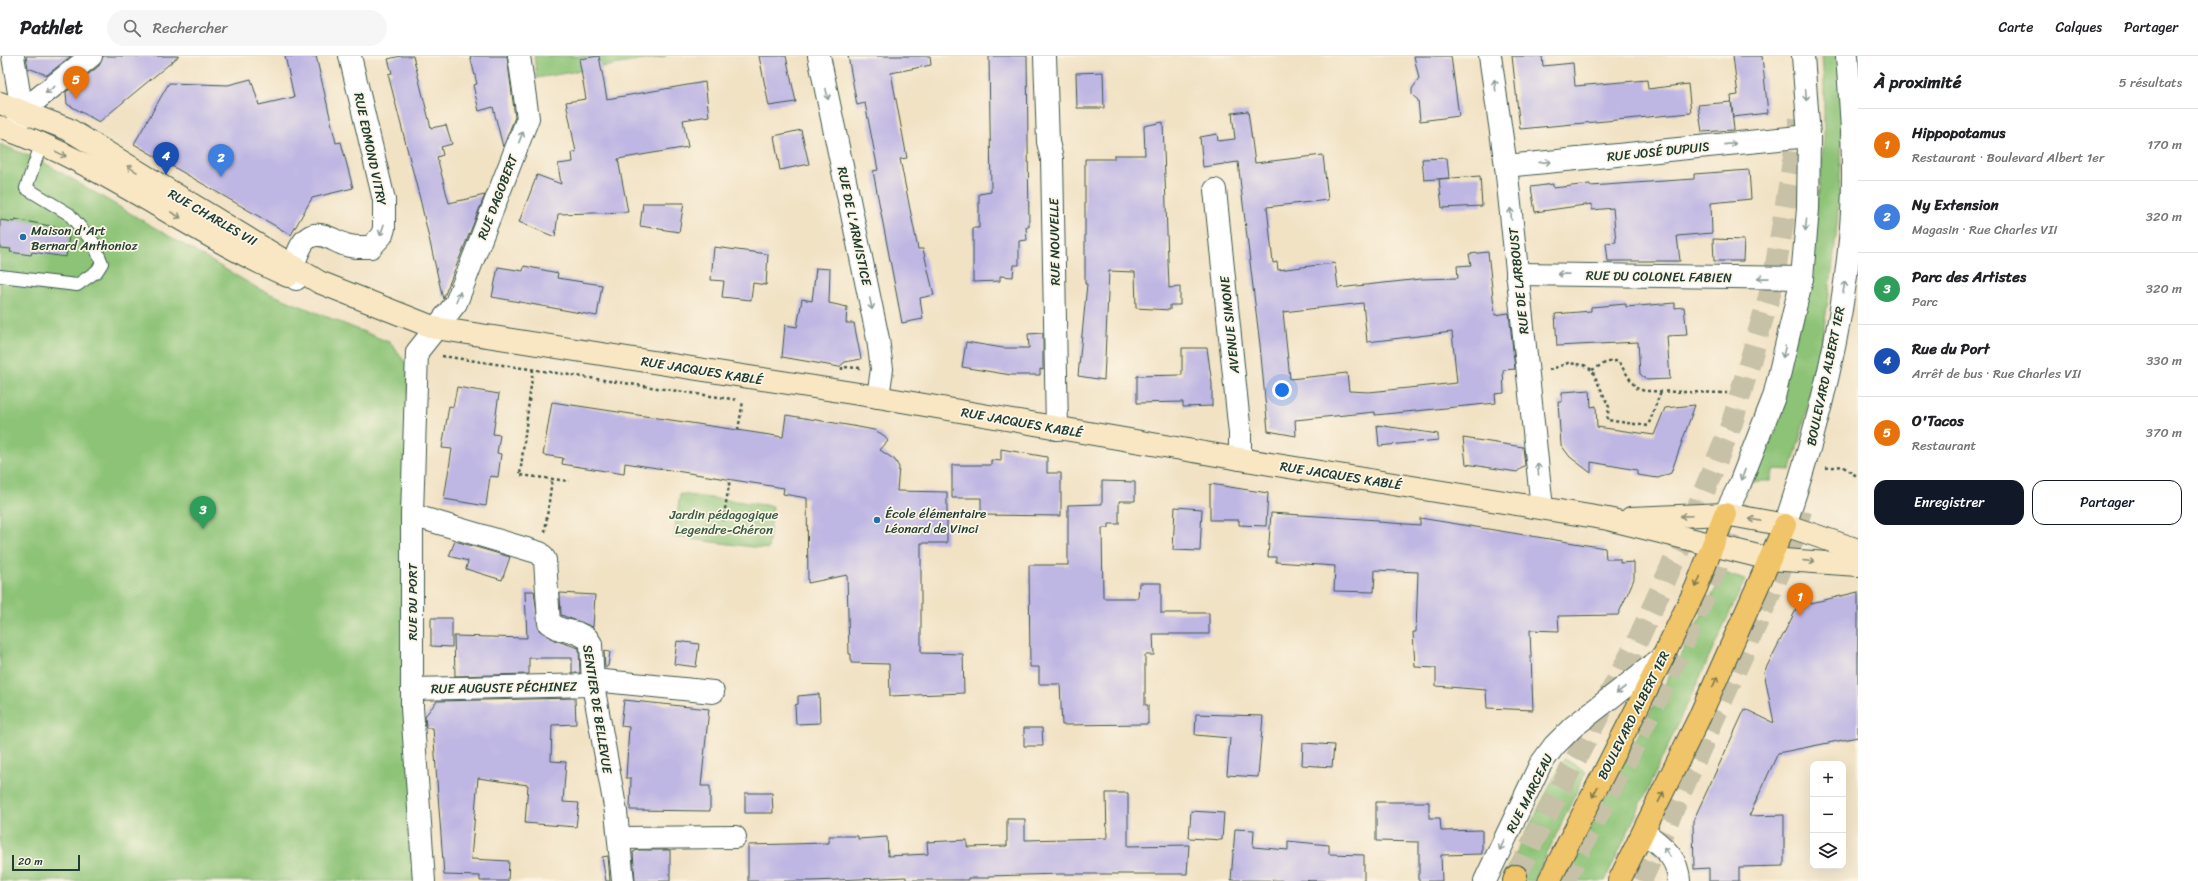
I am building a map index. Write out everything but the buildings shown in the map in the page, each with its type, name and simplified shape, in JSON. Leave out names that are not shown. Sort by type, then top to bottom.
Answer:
[{"type":"main road","name":"RUE CHARLES VII","points":[[0,103],[68,129],[294,272]]},
{"type":"main road","name":"RUE CHARLES VII","points":[[7,129],[121,184],[254,260],[294,272],[435,328]]},
{"type":"main road","name":"RUE JACQUES KABLÉ","points":[[435,328],[878,398],[1608,519],[1712,546],[1770,559]]},
{"type":"main road","name":"RUE JACQUES KABLÉ","points":[[1608,519],[1725,514],[1785,525]]},
{"type":"main road","name":"BOULEVARD ALBERT 1ER","points":[[1549,881],[1663,657],[1696,588],[1725,514]]},
{"type":"main road","points":[[1618,881],[1644,832],[1699,718],[1785,525],[1858,550]]},
{"type":"main road","points":[[1770,559],[1858,565]]},
{"type":"street","points":[[13,56],[22,111],[91,56]]},
{"type":"street","name":"RUE EDMOND VITRY","points":[[294,272],[304,242],[313,235],[327,236],[345,245],[355,247],[371,247],[382,235],[384,228],[384,200],[350,56]]},
{"type":"street","name":"RUE DAGOBERT","points":[[435,328],[456,303],[528,118],[519,56]]},
{"type":"street","name":"RUE DE L'ARMISTICE","points":[[819,56],[878,340],[882,369],[878,398]]},
{"type":"street","name":"RUE NOUVELLE","points":[[1045,56],[1048,142],[1052,159],[1057,428]]},
{"type":"street","name":"RUE DE LARBOUST","points":[[1490,56],[1506,166],[1542,508]]},
{"type":"street","points":[[1725,514],[1774,397],[1802,278],[1808,209],[1809,136],[1803,56]]},
{"type":"street","name":"BOULEVARD ALBERT 1ER","points":[[1785,525],[1802,475],[1820,411],[1845,283],[1852,212],[1853,136],[1847,56]]},
{"type":"street","name":"RUE CHARLES VII","points":[[7,129],[22,111]]},
{"type":"street","name":"RUE JOSÉ DUPUIS","points":[[1506,166],[1809,136]]},
{"type":"street","name":"AVENUE SIMONE","points":[[1215,190],[1239,425],[1240,459]]},
{"type":"street","name":"RUE DU COLONEL FABIEN","points":[[1517,274],[1802,278]]},
{"type":"street","name":"RUE DU PORT","points":[[424,881],[412,689],[412,514],[417,352],[435,328]]},
{"type":"street","points":[[412,514],[540,553],[542,556]]},
{"type":"street","name":"SENTIER DE BELLEVUE","points":[[542,556],[545,560],[549,623],[587,638],[591,644],[593,686],[616,812],[623,881]]},
{"type":"street","name":"RUE MARCEAU","points":[[1485,881],[1540,765],[1554,746],[1573,728],[1663,657]]},
{"type":"street","name":"RUE AUGUSTE PÉCHINEZ","points":[[412,689],[593,686],[604,681],[713,692]]},
{"type":"street","points":[[1644,832],[1666,848],[1678,872],[1679,881]]},
{"type":"street","points":[[619,838],[735,837]]},
{"type":"lane","points":[[0,276],[77,285],[97,271],[102,263],[93,242],[69,214],[26,188],[41,145]]},
{"type":"path","points":[[437,355],[744,401],[738,430]]},
{"type":"path","points":[[1592,370],[1607,362],[1618,361],[1636,388],[1645,391],[1727,393]]},
{"type":"path","points":[[1528,379],[1568,364],[1584,365],[1592,370],[1609,407],[1607,420],[1648,426],[1661,391]]},
{"type":"path","points":[[841,371],[842,366],[860,368]]},
{"type":"path","points":[[533,369],[520,475],[569,481]]},
{"type":"path","points":[[1802,475],[1824,468],[1842,466],[1858,477]]},
{"type":"path","points":[[542,556],[552,479]]},
{"type":"path","points":[[723,521],[730,479]]},
{"type":"green space","points":[[534,56],[666,56],[537,78]]},
{"type":"green space","points":[[1822,56],[1841,56],[1842,109],[1838,214],[1826,316],[1805,418],[1791,470],[1774,469],[1770,481],[1753,481],[1774,422],[1819,190],[1824,137],[1824,85]]},
{"type":"green space","points":[[0,144],[43,162],[259,289],[391,343],[408,366],[416,881],[0,881]]},
{"type":"green space","name":"Jardin pédagogique Legendre-Chéron","points":[[680,494],[773,506],[768,549],[674,537]]},
{"type":"green space","points":[[1724,573],[1745,580],[1605,881],[1566,881],[1610,788]]},
{"type":"green space","points":[[1564,758],[1586,772],[1534,881],[1527,881],[1507,871]]},
{"type":"tunnel","points":[[1516,876],[1636,644],[1692,521],[1732,423],[1773,283],[1800,119]]},
{"type":"tunnel","points":[[1564,881],[1660,693],[1704,597],[1743,499]]},
{"type":"tunnel","points":[[1641,881],[1790,549],[1801,510]]},
{"type":"place","name":"O'Tacos","points":[[76,99]]},
{"type":"place","name":"Rue du Port","points":[[166,175]]},
{"type":"place","name":"Ny Extension","points":[[221,177]]},
{"type":"place","name":"Maison d'Art Bernard Anthonioz","points":[[23,237]]},
{"type":"place","name":"École élémentaire Léonard de Vinci","points":[[877,520]]},
{"type":"place","name":"Parc des Artistes","points":[[203,529]]},
{"type":"place","name":"Hippopotamus","points":[[1800,616]]}]
